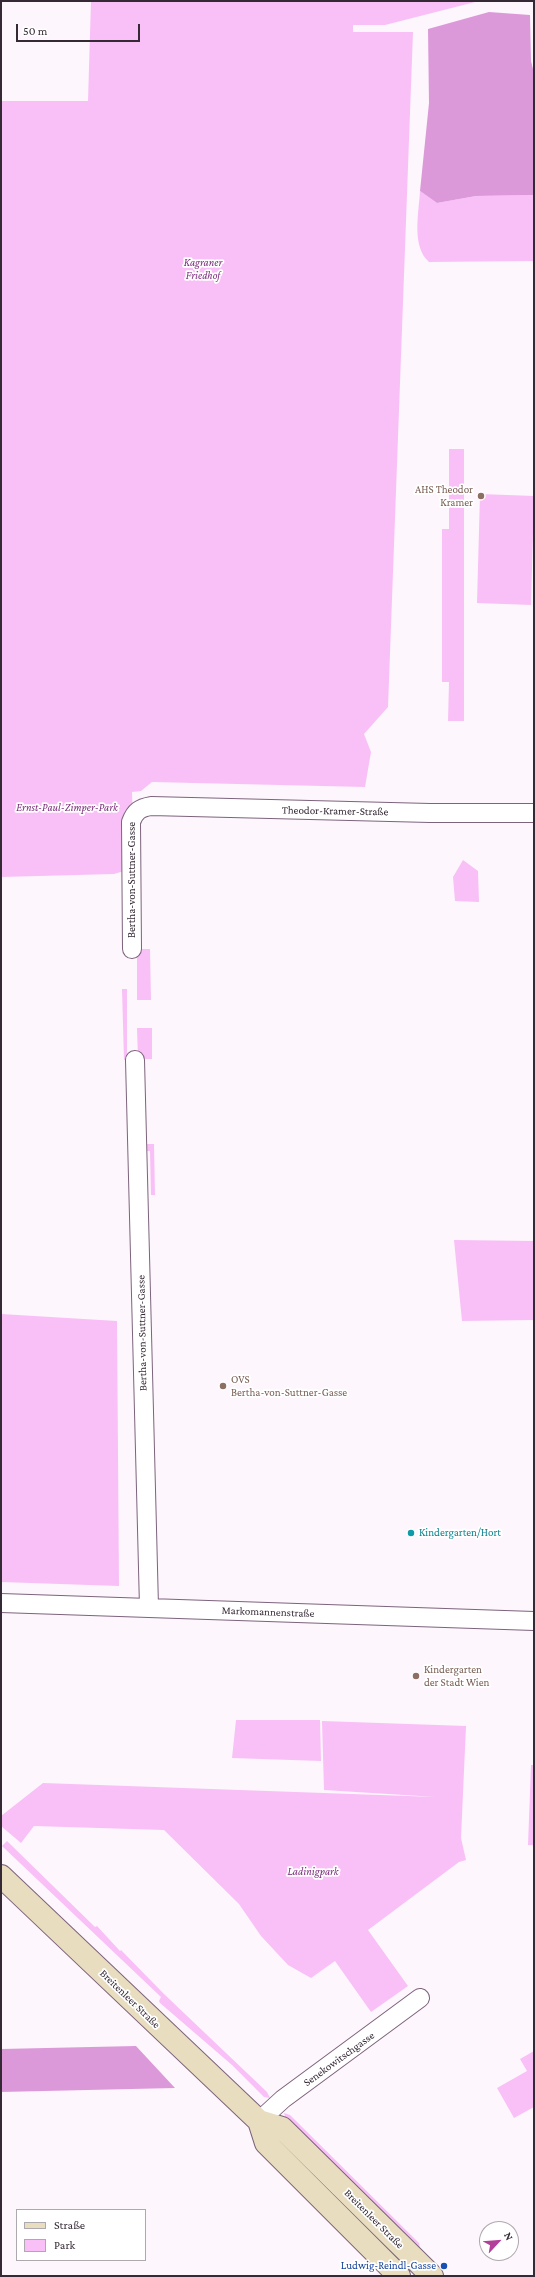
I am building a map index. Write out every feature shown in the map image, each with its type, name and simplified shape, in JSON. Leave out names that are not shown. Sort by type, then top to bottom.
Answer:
[{"type":"main road","name":"Breitenleer Straße","points":[[1,1876],[258,2121],[266,2144],[399,2276]]},
{"type":"main road","name":"Breitenleer Straße","points":[[258,2121],[282,2128],[432,2276]]},
{"type":"street","name":"Theodor-Kramer-Straße","points":[[136,812],[142,808],[151,806],[430,813],[534,813]]},
{"type":"street","name":"Bertha-von-Suttner-Gasse","points":[[132,949],[131,822],[136,812]]},
{"type":"street","name":"Bertha-von-Suttner-Gasse","points":[[135,1060],[149,1607]]},
{"type":"street","name":"Markomannenstraße","points":[[1,1603],[534,1621]]},
{"type":"street","name":"Senekowitschgasse","points":[[258,2121],[283,2099],[420,1998]]},
{"type":"green space","name":"Kagraner Friedhof","points":[[91,1],[479,1],[385,25],[353,25],[353,32],[413,32],[388,707],[364,734],[371,752],[365,787],[152,782],[141,791],[132,792],[134,868],[114,874],[1,877],[1,101],[88,101]]},
{"type":"green space","points":[[420,191],[437,203],[476,196],[534,195],[534,261],[429,262],[423,255],[418,238],[417,228]]},
{"type":"green space","points":[[449,449],[464,449],[464,721],[448,721],[449,682],[442,682],[442,529],[449,529]]},
{"type":"green space","points":[[480,494],[534,496],[531,605],[477,603]]},
{"type":"green space","points":[[463,860],[478,871],[479,902],[455,901],[453,877]]},
{"type":"green space","points":[[137,949],[150,949],[151,1000],[137,1000]]},
{"type":"green space","points":[[122,989],[127,989],[127,1060],[124,1060]]},
{"type":"green space","points":[[137,1028],[152,1028],[152,1059],[138,1059]]},
{"type":"green space","points":[[147,1144],[154,1144],[155,1195],[151,1195],[150,1151],[146,1151],[145,1148]]},
{"type":"green space","points":[[454,1240],[534,1241],[534,1320],[462,1321]]},
{"type":"green space","points":[[1,1314],[117,1321],[119,1586],[1,1582]]},
{"type":"green space","points":[[236,1720],[320,1720],[321,1761],[232,1758]]},
{"type":"green space","name":"Ladinigpark","points":[[322,1721],[466,1726],[461,1838],[466,1860],[459,1862],[368,1930],[408,1986],[371,2012],[335,1961],[311,1978],[288,1965],[261,1936],[239,1904],[164,1830],[34,1826],[21,1843],[1,1826],[1,1816],[43,1783],[436,1797],[324,1790]]},
{"type":"green space","points":[[531,1765],[534,1765],[534,1845],[528,1845]]},
{"type":"green space","points":[[7,1841],[95,1927],[97,1926],[164,1994],[267,2092],[270,2098],[264,2097],[232,2065],[160,2003],[159,2001],[161,1997],[2,1846]]},
{"type":"green space","points":[[534,2051],[534,2107],[514,2118],[497,2088],[527,2071],[520,2059]]},
{"type":"green space","points":[[284,2113],[290,2115],[419,2243],[420,2248],[286,2119]]},
{"type":"shaded area","points":[[489,12],[530,15],[531,61],[534,73],[534,195],[476,196],[437,203],[420,191],[429,103],[428,29]]},
{"type":"shaded area","points":[[136,2046],[175,2088],[1,2092],[1,2049]]},
{"type":"place","name":"AHS Theodor Kramer","points":[[481,496]]},
{"type":"place","name":"OVS Bertha-von-Suttner-Gasse","points":[[223,1386]]},
{"type":"place","name":"Kindergarten/Hort","points":[[411,1533]]},
{"type":"place","name":"Kindergarten der Stadt Wien","points":[[416,1676]]},
{"type":"place","name":"Ludwig-Reindl-Gasse","points":[[444,2266]]},
{"type":"park label","name":"Ernst-Paul-Zimper-Park","points":[[67,808]]}]
